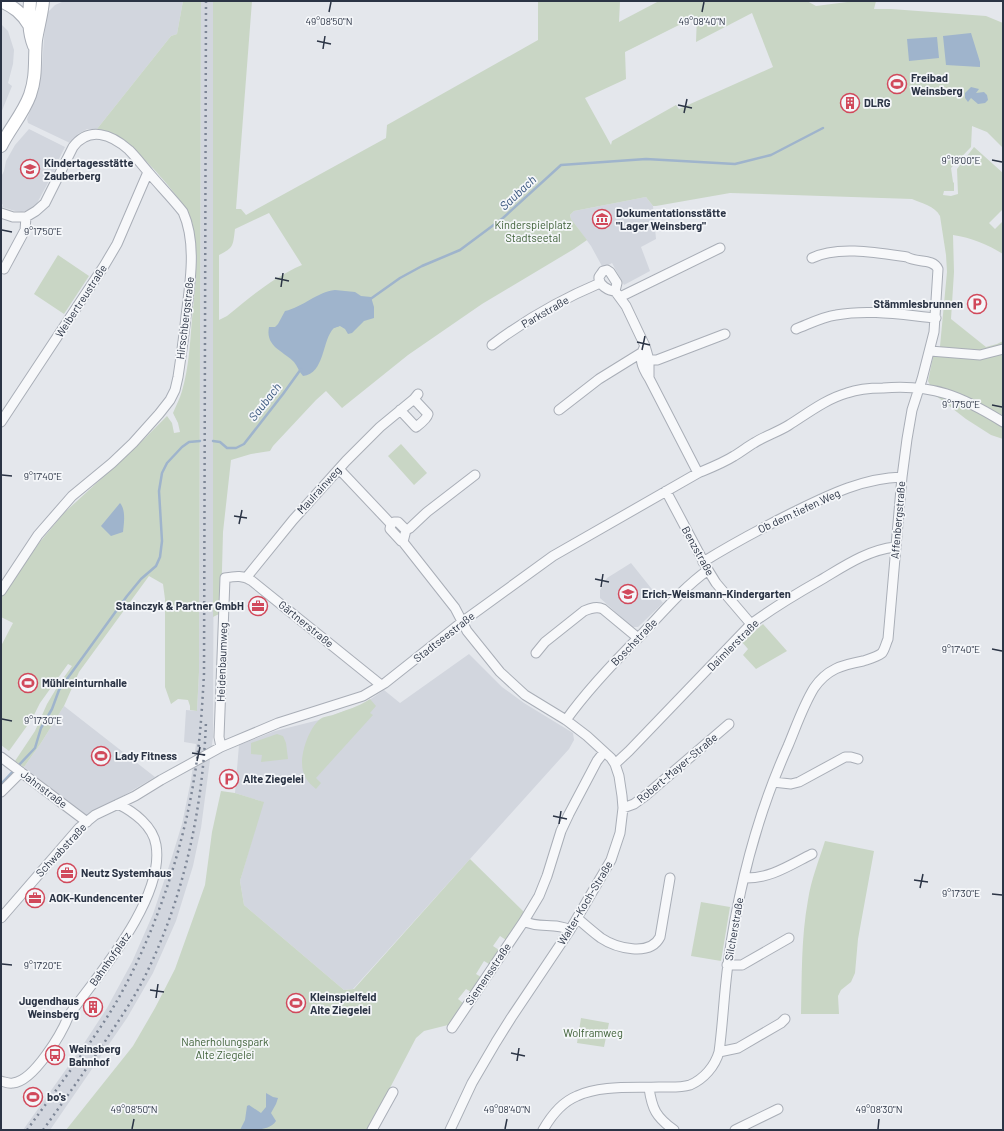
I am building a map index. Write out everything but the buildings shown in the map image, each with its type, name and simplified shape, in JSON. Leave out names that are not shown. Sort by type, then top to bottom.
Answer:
[{"type":"street","points":[[1,1],[18,10],[29,25]]},
{"type":"street","points":[[30,1],[29,25],[36,53]]},
{"type":"street","points":[[1,146],[30,96],[36,68],[36,41],[43,1]]},
{"type":"street","name":"Hirschbergstraße","points":[[1,591],[38,535],[67,501],[133,443],[170,400],[175,390],[180,364],[191,277],[192,262],[189,231],[187,220],[183,212],[128,150],[111,138],[97,134],[90,134],[78,140],[45,203],[26,217]]},
{"type":"street","name":"Weibertreustraße","points":[[1,422],[117,244],[148,172]]},
{"type":"street","points":[[1,213],[13,217],[26,217],[25,230],[4,269]]},
{"type":"street","points":[[618,294],[720,248]]},
{"type":"street","name":"Affenbergstraße","points":[[812,258],[830,252],[866,251],[934,264],[938,269],[936,318],[930,350],[912,410],[902,477],[888,639],[882,652]]},
{"type":"street","points":[[618,294],[605,288],[600,283],[599,277],[603,271],[607,270],[610,272],[617,283],[618,294],[649,360],[649,378]]},
{"type":"street","name":"Parkstraße","points":[[492,345],[521,325],[560,302],[600,283]]},
{"type":"street","points":[[796,330],[824,318],[850,313],[870,312],[936,318]]},
{"type":"street","points":[[649,360],[657,360],[725,334]]},
{"type":"street","points":[[643,349],[643,369],[698,473]]},
{"type":"street","points":[[559,410],[599,379],[643,349]]},
{"type":"street","points":[[930,350],[980,355],[1003,349]]},
{"type":"street","name":"Stadtseestraße","points":[[154,784],[197,758],[221,747],[278,723],[351,701],[381,686],[462,622],[553,556],[698,473],[722,462],[790,425],[816,407],[848,392],[873,388],[919,387],[949,394],[959,398],[1003,422]]},
{"type":"street","name":"Maulrainweg","points":[[246,578],[293,520],[339,468],[380,428],[400,410],[416,396],[428,416],[416,426],[400,410]]},
{"type":"street","points":[[339,468],[391,524],[398,522],[406,530]]},
{"type":"street","points":[[403,542],[406,530],[475,475]]},
{"type":"street","name":"Ob dem tiefen Weg","points":[[705,566],[743,538],[824,498],[863,483],[902,477]]},
{"type":"street","name":"Benzstraße","points":[[666,491],[705,566],[716,583],[751,624]]},
{"type":"street","name":"Walter-Koch-Straße","points":[[391,524],[390,529],[403,542],[455,608],[467,631],[480,649],[508,680],[525,695],[566,720],[587,736],[615,764],[619,776],[623,808],[620,833],[611,860],[570,930],[496,1042],[472,1083],[450,1130]]},
{"type":"street","name":"Daimlerstraße","points":[[615,764],[630,751],[751,624],[796,594],[846,565],[869,553],[885,548],[895,547]]},
{"type":"street","name":"Boschstraße","points":[[566,720],[576,706],[638,638],[689,586],[705,566]]},
{"type":"street","name":"Heidenbaumweg","points":[[221,747],[219,737],[225,578],[235,576],[246,578]]},
{"type":"street","name":"Gärtnerstraße","points":[[246,578],[381,686]]},
{"type":"street","points":[[536,653],[544,642],[584,611],[592,608],[600,607],[638,638]]},
{"type":"street","name":"Silcherstraße","points":[[542,1130],[559,1107],[577,1095],[590,1091],[628,1087],[680,1087],[689,1085],[701,1079],[711,1069],[717,1060],[719,1052],[727,965],[744,878],[760,820],[773,782],[806,704],[815,688],[825,675],[842,665],[875,657],[882,652]]},
{"type":"street","name":"Robert-Mayer-Straße","points":[[623,808],[634,804],[645,796],[729,724]]},
{"type":"street","name":"Siemensstraße","points":[[452,1028],[524,921],[539,896],[561,831],[597,761],[604,752]]},
{"type":"street","name":"Jahnstraße","points":[[1,757],[87,822]]},
{"type":"street","points":[[773,782],[791,784],[799,782],[845,757],[858,759]]},
{"type":"street","points":[[1,792],[17,769]]},
{"type":"street","name":"Schwabstraße","points":[[1,918],[79,828],[95,816],[135,796],[154,784]]},
{"type":"street","name":"Bahnhofplatz","points":[[135,796],[138,817]]},
{"type":"street","name":"Bahnhofplatz","points":[[1,1081],[14,1083],[30,1074],[40,1064],[64,1027],[69,1015],[122,943],[136,920],[146,899],[154,876],[157,860],[156,845],[150,832],[138,817],[128,809],[118,804]]},
{"type":"street","points":[[744,878],[766,876],[782,870],[812,854]]},
{"type":"street","points":[[577,918],[601,938],[609,942],[636,948],[651,946],[655,944],[660,936],[670,878]]},
{"type":"street","points":[[524,921],[532,924],[561,926],[570,930]]},
{"type":"street","points":[[727,965],[742,965],[789,938]]},
{"type":"street","points":[[719,1052],[738,1048],[781,1023],[785,1019]]},
{"type":"street","points":[[649,1088],[651,1102],[654,1109],[664,1122],[674,1130]]},
{"type":"street","points":[[372,1130],[393,1092]]},
{"type":"street","points":[[741,1129],[778,1109]]},
{"type":"shaded area","points":[[183,1],[177,34],[171,36],[97,129],[87,129],[78,134],[70,143],[28,123],[27,119],[38,91],[42,67],[45,25],[48,12],[55,5],[62,2]]},
{"type":"shaded area","points":[[201,1],[213,1],[214,462],[213,737],[201,828],[193,866],[176,921],[153,973],[127,1018],[50,1130],[23,1130],[79,1051],[107,1008],[132,962],[153,914],[171,860],[182,824],[191,780],[196,744],[184,742],[186,710],[197,711],[199,672]]},
{"type":"shaded area","points":[[1,24],[8,31],[14,50],[13,64],[8,83],[12,86],[1,113]]},
{"type":"shaded area","name":"Kindertagesstätte Zauberberg","points":[[29,129],[65,147],[56,165],[57,166],[36,205],[31,209],[22,212],[2,207],[1,177],[6,161],[15,145]]},
{"type":"shaded area","points":[[646,197],[653,206],[656,239],[641,247],[650,271],[624,285],[612,263],[603,268],[591,246],[571,219],[570,215],[574,211]]},
{"type":"shaded area","name":"Erich-Weismann-Kindergarten","points":[[631,563],[663,603],[638,627],[632,627],[600,598],[600,590],[607,578]]},
{"type":"shaded area","points":[[469,654],[502,687],[524,703],[573,733],[574,740],[569,749],[353,989],[344,990],[244,905],[240,881],[263,802],[235,793],[239,745],[275,731],[319,720],[362,705],[384,690],[400,703]]},
{"type":"shaded area","points":[[64,706],[155,777],[87,817],[24,767]]},
{"type":"green space","points":[[183,1],[201,1],[199,672],[197,711],[190,710],[188,700],[178,699],[171,704],[165,687],[165,599],[163,584],[149,576],[79,672],[64,706],[24,767],[15,761],[35,731],[47,704],[59,684],[72,666],[68,664],[40,703],[32,719],[9,751],[1,745],[1,646],[13,623],[1,617],[1,596],[19,569],[21,569],[39,543],[64,513],[167,416],[172,423],[174,433],[180,432],[178,423],[173,413],[184,382],[190,346],[196,270],[196,246],[192,222],[181,202],[171,189],[136,151],[117,136],[97,129],[171,36],[177,34]]},
{"type":"green space","name":"Kinderspielplatz Stadtseetal","points":[[213,1],[252,1],[236,209],[241,209],[246,215],[386,138],[387,125],[538,40],[538,1],[620,1],[619,22],[659,1],[807,1],[816,6],[855,1],[876,1],[874,9],[986,16],[1003,23],[1003,148],[987,132],[972,126],[971,147],[951,168],[954,191],[944,191],[943,195],[951,196],[958,194],[957,169],[974,147],[1003,173],[1003,209],[989,223],[995,229],[1003,221],[1003,254],[979,242],[953,235],[954,272],[951,319],[986,347],[1003,341],[1003,439],[991,435],[966,419],[935,395],[928,381],[933,357],[939,357],[947,272],[940,216],[928,205],[912,199],[730,193],[656,206],[653,206],[646,197],[574,211],[570,215],[571,219],[587,240],[482,304],[408,355],[342,408],[326,391],[273,446],[270,451],[251,454],[231,460],[223,532],[221,607],[219,614],[213,617]],"holes":[[[752,13],[773,67],[679,109],[676,105],[612,141],[611,145],[585,98],[626,79],[625,52],[697,16],[696,42]],[[269,213],[302,265],[281,276],[227,316],[219,320],[219,255],[228,250],[232,245],[235,229]]]},
{"type":"green space","points":[[58,255],[89,276],[64,314],[34,294]]},
{"type":"green space","points":[[401,444],[427,473],[414,485],[388,456]]},
{"type":"green space","points":[[763,624],[787,651],[756,669],[743,655],[748,649],[742,642]]},
{"type":"green space","points":[[370,699],[376,706],[370,713],[373,715],[316,778],[321,783],[316,789],[306,779],[302,765],[303,751],[311,730],[322,718],[352,708]]},
{"type":"green space","points":[[277,734],[283,736],[286,743],[288,759],[261,762],[262,755],[251,754],[251,743]]},
{"type":"green space","name":"Naherholungspark Alte Ziegelei","points":[[221,791],[235,793],[264,802],[240,881],[244,905],[344,990],[354,989],[470,859],[524,912],[506,940],[500,936],[493,946],[499,950],[489,964],[484,961],[476,974],[481,977],[471,992],[466,989],[458,999],[463,1003],[448,1025],[424,1031],[416,1038],[368,1130],[66,1130],[133,1046],[175,969],[205,885],[212,832]]},
{"type":"green space","points":[[825,841],[874,851],[858,939],[855,973],[851,982],[841,990],[838,996],[839,1014],[801,1014],[804,928],[809,893]]},
{"type":"green space","points":[[701,902],[730,907],[721,961],[691,956]]},
{"type":"green space","name":"Wolframweg","points":[[581,1018],[609,1023],[604,1047],[577,1043]]},
{"type":"water","points":[[971,33],[980,62],[980,67],[946,65],[943,36]]},
{"type":"water","points":[[937,37],[939,58],[909,61],[907,39]]},
{"type":"water","points":[[971,87],[979,89],[976,93],[984,92],[987,95],[988,100],[985,103],[978,104],[971,98],[968,102],[965,98],[965,93]]},
{"type":"water","points":[[335,290],[355,292],[361,296],[371,297],[374,307],[374,318],[364,321],[352,333],[348,334],[345,329],[340,326],[334,328],[327,340],[319,363],[310,374],[303,376],[294,362],[273,344],[270,339],[269,327],[275,327],[278,324],[285,311],[328,291]]},
{"type":"water","points":[[120,503],[124,513],[123,532],[111,536],[101,526]]},
{"type":"water","points":[[266,1093],[278,1098],[271,1113],[276,1121],[270,1127],[255,1130],[240,1130],[245,1120],[247,1106],[249,1105],[261,1113],[266,1107]]},
{"type":"waterway","name":"Saubach","points":[[369,300],[400,278],[422,266],[460,250],[503,218],[561,165],[646,159],[735,164],[771,155],[823,128]]},
{"type":"waterway","name":"Saubach","points":[[213,441],[220,442],[227,448],[236,448],[244,444],[301,369]]},
{"type":"waterway","name":"Saubach","points":[[1,784],[35,748],[41,728],[52,709],[59,690],[127,596],[141,579],[156,566],[160,557],[162,541],[159,491],[162,473],[167,463],[182,447],[189,442],[200,441]]},
{"type":"railway","points":[[27,1130],[111,1011],[139,958],[152,929],[173,868],[182,838],[194,779],[202,713],[204,674],[206,1]]},
{"type":"railway","points":[[43,1130],[127,1008],[143,980],[161,941],[182,880],[190,848],[201,785],[206,721]]},
{"type":"place","name":"Freibad Weinsberg","points":[[897,84]]},
{"type":"place","name":"DLRG","points":[[850,103]]},
{"type":"place","name":"Kindertagesstätte Zauberberg","points":[[30,169]]},
{"type":"place","name":"Dokumentationsstätte \"Lager Weinsberg\"","points":[[602,219]]},
{"type":"place","name":"Stämmlesbrunnen","points":[[977,304]]},
{"type":"place","name":"Erich-Weismann-Kindergarten","points":[[628,594]]},
{"type":"place","name":"Stainczyk & Partner GmbH","points":[[258,606]]},
{"type":"place","name":"Mühlreinturnhalle","points":[[28,683]]},
{"type":"place","name":"Lady Fitness","points":[[101,756]]},
{"type":"place","name":"Alte Ziegelei","points":[[229,779]]},
{"type":"place","name":"Neutz Systemhaus","points":[[67,873]]},
{"type":"place","name":"AOK-Kundencenter","points":[[35,898]]},
{"type":"place","name":"Kleinspielfeld Alte Ziegelei","points":[[296,1003]]},
{"type":"place","name":"Jugendhaus Weinsberg","points":[[93,1007]]},
{"type":"place","name":"Weinsberg Bahnhof","points":[[55,1055]]},
{"type":"place","name":"bo's","points":[[33,1097]]}]
